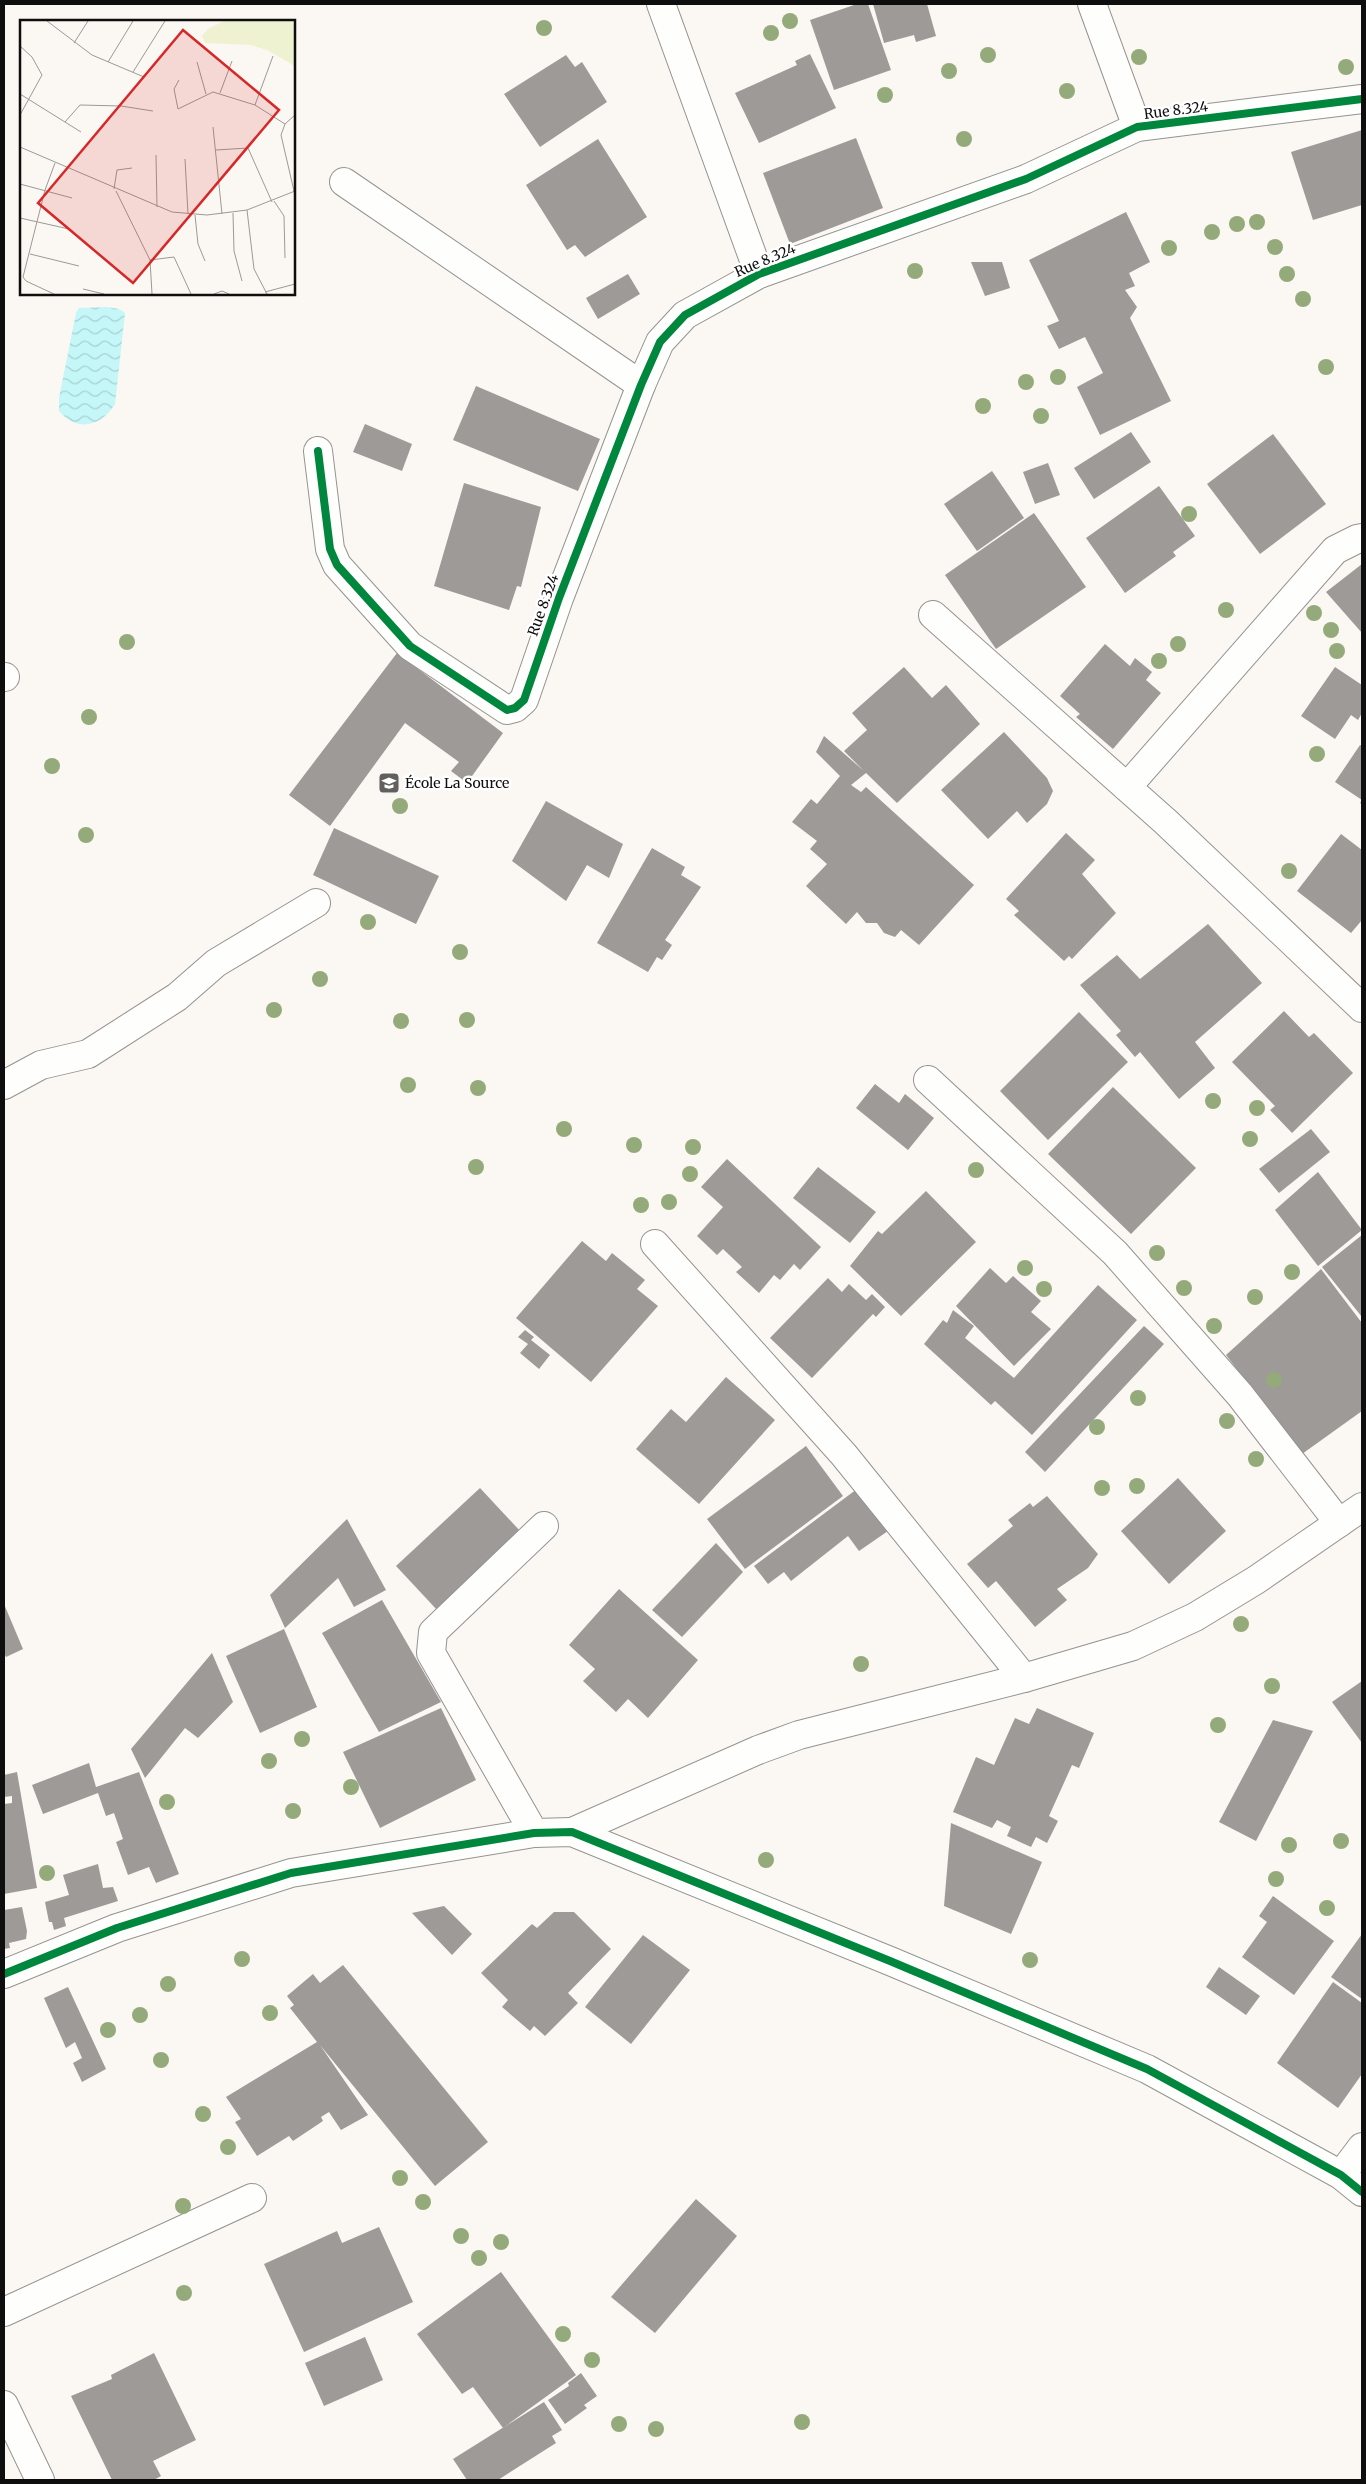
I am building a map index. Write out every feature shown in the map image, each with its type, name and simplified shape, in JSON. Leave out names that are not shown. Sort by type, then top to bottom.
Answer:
[{"type":"street","points":[[661,4],[759,274]]},
{"type":"street","points":[[1092,4],[1138,127]]},
{"type":"street","name":"Rue 8.324","points":[[318,451],[330,549],[337,565],[410,646],[507,710],[515,708],[524,700],[558,598],[641,385],[660,342],[685,315],[759,274],[1026,179],[1138,127],[1362,99]]},
{"type":"street","points":[[344,182],[641,385]]},
{"type":"street","points":[[1127,787],[1335,550],[1357,538],[1362,538]]},
{"type":"street","points":[[933,614],[1127,787],[1362,1008]]},
{"type":"street","points":[[4,1085],[41,1065],[88,1054],[177,997],[216,962],[316,903]]},
{"type":"street","points":[[928,1080],[1115,1253],[1240,1395],[1339,1523]]},
{"type":"street","points":[[655,1244],[844,1455],[1024,1678]]},
{"type":"street","points":[[4,1974],[117,1928],[291,1873],[534,1833],[572,1832],[758,1750],[799,1735],[1024,1678],[1133,1646],[1195,1617],[1256,1580],[1362,1507]]},
{"type":"street","points":[[534,1833],[431,1653],[433,1632],[544,1526]]},
{"type":"street","points":[[572,1832],[890,1961],[1147,2069],[1341,2174],[1362,2192]]},
{"type":"street","points":[[1341,2174],[1362,2147]]},
{"type":"street","points":[[4,2312],[252,2198]]},
{"type":"street","points":[[4,2405],[40,2480]]},
{"type":"water","points":[[107,307],[119,309],[125,313],[115,404],[110,412],[96,422],[81,424],[66,418],[59,411],[59,398],[76,313],[79,308]]},
{"type":"building","points":[[857,4],[868,4],[891,70],[834,90],[810,20]]},
{"type":"building","points":[[873,4],[927,4],[936,36],[916,42],[914,35],[884,43]]},
{"type":"building","points":[[810,54],[836,108],[759,143],[735,93],[797,65],[795,61]]},
{"type":"building","points":[[566,55],[575,67],[582,62],[607,102],[540,147],[504,94]]},
{"type":"building","points":[[1362,130],[1362,205],[1313,220],[1291,152]]},
{"type":"building","points":[[856,138],[883,208],[790,244],[763,173]]},
{"type":"building","points":[[598,139],[647,217],[585,257],[575,245],[567,250],[526,185]]},
{"type":"building","points":[[1126,212],[1150,262],[1129,273],[1135,286],[1125,290],[1137,307],[1130,318],[1171,401],[1100,435],[1077,387],[1103,373],[1085,337],[1059,349],[1047,326],[1059,321],[1029,260]]},
{"type":"building","points":[[971,262],[1002,262],[1010,288],[985,296]]},
{"type":"building","points":[[628,274],[640,294],[598,319],[586,298]]},
{"type":"building","points":[[476,386],[600,439],[578,491],[453,440]]},
{"type":"building","points":[[365,424],[412,444],[402,471],[353,452]]},
{"type":"building","points":[[1131,432],[1151,462],[1094,499],[1074,468]]},
{"type":"building","points":[[1273,434],[1326,504],[1260,554],[1207,484]]},
{"type":"building","points":[[1048,463],[1060,495],[1035,504],[1023,472]]},
{"type":"building","points":[[992,471],[1024,518],[977,551],[944,504]]},
{"type":"building","points":[[464,483],[541,507],[521,587],[517,586],[509,610],[434,586]]},
{"type":"building","points":[[1159,486],[1195,536],[1173,552],[1176,556],[1125,593],[1086,538]]},
{"type":"building","points":[[1034,513],[1086,587],[996,649],[945,575]]},
{"type":"building","points":[[1362,564],[1362,633],[1326,592]]},
{"type":"building","points":[[1105,644],[1130,666],[1135,658],[1152,672],[1146,680],[1161,693],[1113,749],[1076,717],[1080,714],[1060,696]]},
{"type":"building","points":[[397,653],[503,733],[467,783],[451,771],[459,762],[405,723],[330,826],[289,795]]},
{"type":"building","points":[[904,667],[932,698],[946,685],[980,724],[897,803],[866,773],[851,785],[861,792],[866,787],[974,885],[919,945],[901,930],[895,937],[884,933],[877,923],[866,923],[857,912],[846,924],[806,886],[827,864],[810,849],[817,841],[792,822],[811,799],[817,804],[840,776],[816,752],[824,736],[864,771],[844,751],[867,730],[852,713]]},
{"type":"building","points":[[1335,667],[1362,685],[1362,713],[1358,720],[1351,715],[1335,739],[1301,716]]},
{"type":"building","points":[[1004,732],[1047,778],[1053,791],[1047,804],[1027,823],[1017,811],[988,839],[941,790]]},
{"type":"building","points":[[1360,745],[1362,746],[1362,800],[1335,782]]},
{"type":"building","points":[[546,801],[623,844],[609,878],[587,865],[566,901],[512,861]]},
{"type":"building","points":[[334,828],[439,876],[416,924],[313,875]]},
{"type":"building","points":[[1066,833],[1095,860],[1082,874],[1116,913],[1072,959],[1069,956],[1064,961],[1014,915],[1019,911],[1006,899]]},
{"type":"building","points":[[1341,834],[1362,850],[1362,920],[1351,933],[1297,891]]},
{"type":"building","points":[[652,848],[685,867],[681,875],[701,887],[665,940],[672,945],[662,960],[657,957],[648,972],[597,943]]},
{"type":"building","points":[[1208,924],[1262,983],[1195,1042],[1215,1068],[1179,1099],[1140,1052],[1135,1057],[1116,1035],[1121,1031],[1080,985],[1117,955],[1140,979]]},
{"type":"building","points":[[1284,1011],[1309,1037],[1314,1033],[1353,1073],[1292,1133],[1270,1110],[1275,1106],[1232,1062]]},
{"type":"building","points":[[1079,1012],[1128,1062],[1048,1140],[1000,1091]]},
{"type":"building","points":[[875,1084],[899,1103],[905,1094],[934,1118],[908,1150],[856,1108]]},
{"type":"building","points":[[1113,1087],[1196,1168],[1131,1234],[1048,1154]]},
{"type":"building","points":[[1311,1129],[1330,1152],[1279,1193],[1259,1169]]},
{"type":"building","points":[[727,1159],[821,1247],[800,1270],[794,1264],[780,1280],[774,1275],[759,1293],[736,1272],[742,1267],[723,1249],[717,1255],[697,1236],[723,1207],[701,1187]]},
{"type":"building","points":[[818,1167],[876,1212],[850,1243],[793,1198]]},
{"type":"building","points":[[1318,1172],[1362,1230],[1318,1266],[1275,1210]]},
{"type":"building","points":[[926,1191],[976,1242],[901,1316],[850,1266],[878,1231],[882,1234]]},
{"type":"building","points":[[1362,1235],[1362,1317],[1322,1267]]},
{"type":"building","points":[[582,1241],[606,1261],[612,1253],[645,1280],[637,1289],[658,1306],[591,1382],[516,1318]]},
{"type":"building","points":[[990,1268],[1006,1283],[1013,1276],[1041,1301],[1031,1312],[1051,1329],[1014,1366],[956,1306]]},
{"type":"building","points":[[1321,1269],[1362,1323],[1362,1411],[1302,1454],[1226,1355]]},
{"type":"building","points":[[828,1278],[842,1292],[849,1284],[866,1300],[872,1294],[885,1307],[876,1317],[873,1314],[812,1378],[770,1338]]},
{"type":"building","points":[[1098,1285],[1137,1320],[1032,1435],[995,1401],[991,1405],[924,1344],[943,1320],[947,1323],[953,1310],[974,1326],[965,1338],[1014,1378]]},
{"type":"building","points":[[1144,1326],[1164,1344],[1045,1472],[1025,1452]]},
{"type":"building","points":[[525,1330],[534,1337],[531,1340],[550,1355],[539,1369],[520,1353],[528,1344],[518,1337]]},
{"type":"building","points":[[726,1377],[775,1420],[699,1504],[636,1449],[671,1409],[686,1422]]},
{"type":"building","points":[[806,1446],[843,1496],[745,1569],[707,1519]]},
{"type":"building","points":[[1178,1478],[1226,1531],[1169,1584],[1121,1531]]},
{"type":"building","points":[[480,1488],[522,1533],[438,1611],[396,1566]]},
{"type":"building","points":[[857,1489],[888,1531],[859,1551],[848,1536],[791,1581],[784,1572],[768,1584],[754,1566]]},
{"type":"building","points":[[1047,1496],[1098,1554],[1088,1568],[1057,1589],[1067,1600],[1035,1627],[996,1581],[988,1588],[967,1564],[1013,1526],[1008,1520],[1030,1503],[1033,1507]]},
{"type":"building","points":[[347,1519],[386,1590],[354,1607],[338,1578],[285,1628],[270,1595]]},
{"type":"building","points":[[716,1543],[743,1572],[682,1637],[652,1610]]},
{"type":"building","points":[[619,1589],[698,1660],[648,1718],[628,1699],[616,1712],[583,1681],[595,1669],[569,1645]]},
{"type":"building","points":[[382,1600],[441,1702],[379,1732],[322,1633]]},
{"type":"building","points":[[4,1604],[23,1649],[6,1657],[4,1653]]},
{"type":"building","points":[[284,1629],[317,1707],[260,1733],[226,1656]]},
{"type":"building","points":[[212,1653],[233,1702],[198,1738],[185,1728],[145,1778],[131,1749]]},
{"type":"building","points":[[1362,1681],[1362,1743],[1332,1702]]},
{"type":"building","points":[[441,1708],[476,1780],[380,1828],[343,1752]]},
{"type":"building","points":[[1037,1708],[1094,1733],[1079,1768],[1072,1765],[1049,1816],[1058,1821],[1047,1843],[1036,1837],[1031,1847],[1007,1836],[1011,1827],[997,1820],[992,1828],[953,1812],[976,1757],[994,1765],[1015,1718],[1029,1724]]},
{"type":"building","points":[[1273,1720],[1313,1731],[1256,1841],[1219,1822]]},
{"type":"building","points":[[89,1763],[96,1787],[139,1772],[179,1874],[156,1883],[149,1867],[128,1875],[116,1842],[123,1839],[114,1813],[106,1816],[98,1793],[43,1814],[32,1785]]},
{"type":"building","points":[[17,1772],[37,1888],[4,1894],[4,1804],[12,1803],[12,1796],[4,1797],[4,1775]]},
{"type":"building","points":[[951,1823],[1042,1862],[1011,1934],[944,1906]]},
{"type":"building","points":[[98,1864],[103,1888],[113,1887],[118,1901],[64,1918],[66,1926],[54,1930],[52,1922],[49,1922],[45,1902],[69,1895],[63,1875]]},
{"type":"building","points":[[1273,1896],[1334,1941],[1294,1995],[1242,1957],[1267,1922],[1259,1916]]},
{"type":"building","points":[[444,1906],[472,1934],[452,1955],[412,1913]]},
{"type":"building","points":[[22,1907],[27,1931],[26,1939],[9,1943],[10,1948],[4,1949],[4,1910]]},
{"type":"building","points":[[554,1912],[574,1912],[611,1949],[568,1993],[578,2003],[545,2036],[534,2026],[530,2031],[502,2007],[508,2000],[481,1973],[532,1924],[537,1928]]},
{"type":"building","points":[[1362,1934],[1362,1999],[1331,1977]]},
{"type":"building","points":[[643,1935],[690,1970],[631,2044],[585,2007]]},
{"type":"building","points":[[343,1965],[488,2142],[435,2186],[320,2045],[368,2115],[341,2130],[329,2112],[321,2117],[323,2121],[293,2141],[289,2136],[257,2156],[235,2122],[241,2119],[226,2097],[317,2042],[290,2008],[294,2005],[287,1996],[313,1974],[320,1983]]},
{"type":"building","points":[[1219,1967],[1260,1996],[1246,2015],[1206,1987]]},
{"type":"building","points":[[1333,1982],[1362,2003],[1362,2074],[1338,2108],[1277,2063]]},
{"type":"building","points":[[68,1987],[106,2069],[82,2082],[73,2063],[82,2058],[75,2042],[66,2048],[44,1998]]},
{"type":"building","points":[[696,2199],[737,2236],[655,2333],[611,2297]]},
{"type":"building","points":[[379,2227],[413,2302],[304,2352],[264,2264],[337,2231],[342,2243]]},
{"type":"building","points":[[501,2272],[576,2375],[503,2428],[473,2387],[462,2394],[417,2334]]},
{"type":"building","points":[[365,2337],[383,2380],[324,2406],[305,2363]]},
{"type":"building","points":[[154,2353],[196,2440],[153,2461],[161,2476],[154,2480],[112,2480],[71,2396],[112,2379],[111,2375]]},
{"type":"building","points":[[581,2373],[597,2396],[584,2405],[587,2408],[565,2424],[548,2400],[569,2386],[568,2383]]},
{"type":"building","points":[[544,2402],[562,2430],[552,2436],[556,2443],[498,2480],[467,2480],[453,2459]]},
{"type":"cycle path","points":[[318,451],[330,549],[337,565],[410,646],[507,710],[515,708],[524,700],[559,598],[641,385],[660,342],[685,315],[759,274],[1026,179],[1137,127],[1362,99]]},
{"type":"cycle path","points":[[4,1974],[117,1928],[291,1873],[534,1833],[572,1832],[890,1961],[1147,2069],[1341,2175],[1362,2192]]},
{"type":"place","name":"École La Source","points":[[389,783]]}]
